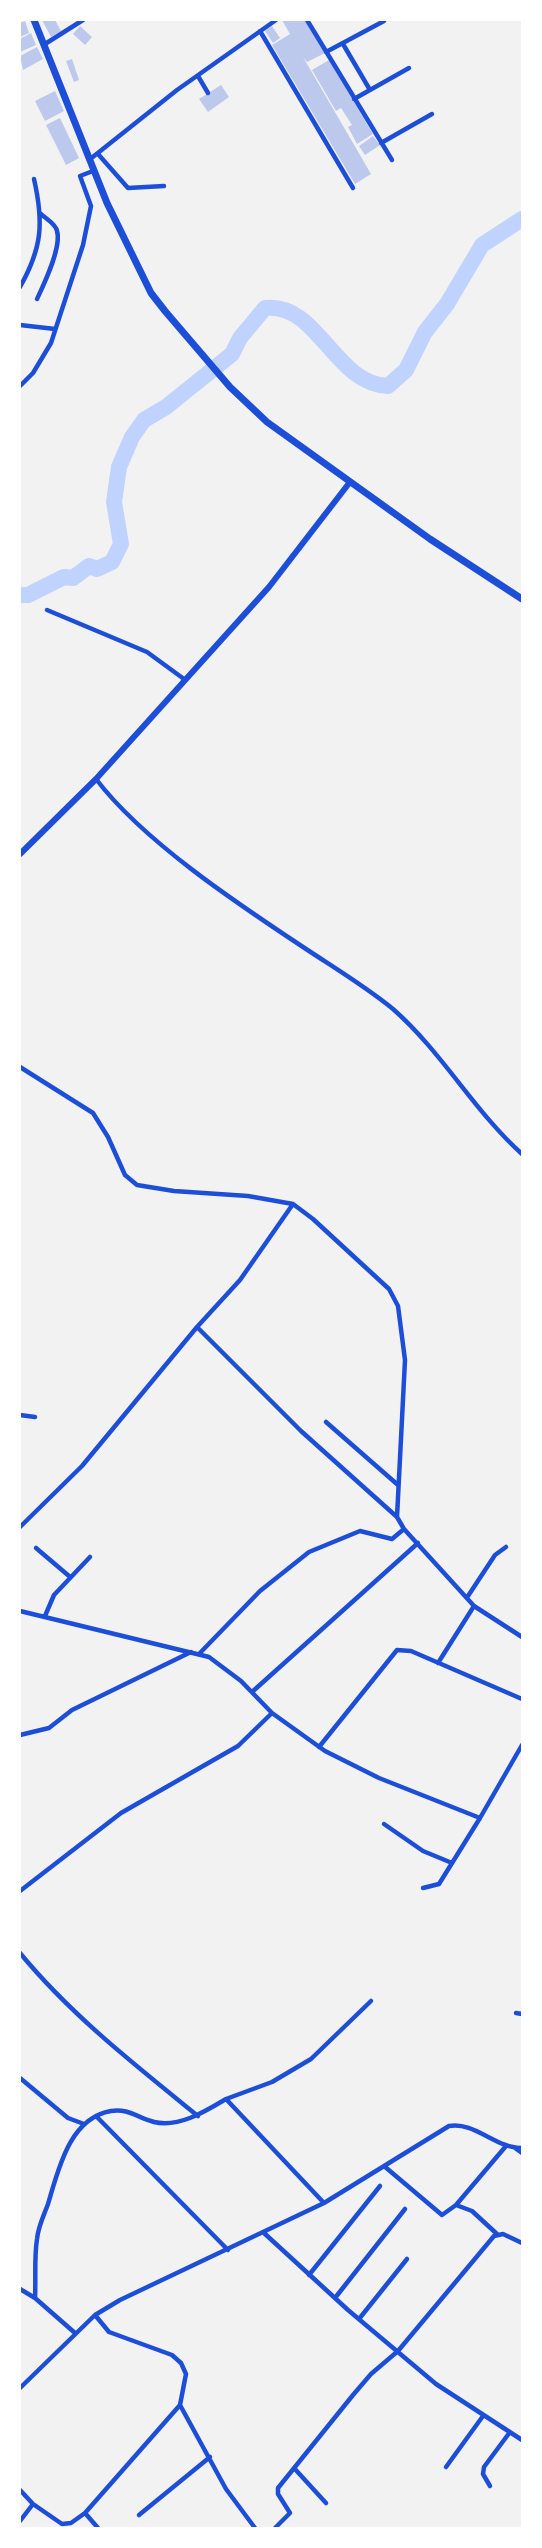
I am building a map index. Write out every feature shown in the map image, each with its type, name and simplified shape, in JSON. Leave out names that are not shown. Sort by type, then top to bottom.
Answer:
[{"type":"main road","points":[[34,20],[93,171],[151,293],[209,363],[230,387],[267,422],[430,539],[522,598]]},
{"type":"main road","points":[[20,854],[96,779],[269,587],[350,482]]},
{"type":"street","points":[[45,44],[83,20]]},
{"type":"street","points":[[261,20],[266,26]]},
{"type":"street","points":[[89,160],[198,76],[276,20]]},
{"type":"street","points":[[307,20],[392,160]]},
{"type":"street","points":[[326,52],[384,21]]},
{"type":"street","points":[[260,31],[352,188]]},
{"type":"street","points":[[343,44],[370,90]]},
{"type":"street","points":[[354,99],[408,68]]},
{"type":"street","points":[[198,76],[208,93]]},
{"type":"street","points":[[381,143],[432,114]]},
{"type":"street","points":[[98,154],[128,188],[164,186]]},
{"type":"street","points":[[20,385],[27,381],[39,365],[55,329],[83,245],[91,211],[80,176],[93,171]]},
{"type":"street","points":[[20,287],[39,243],[41,214],[34,179]]},
{"type":"street","points":[[37,299],[52,262],[58,234],[55,225],[41,214]]},
{"type":"street","points":[[20,324],[55,329]]},
{"type":"street","points":[[47,610],[147,652],[184,679]]},
{"type":"street","points":[[96,779],[132,818],[182,860],[392,1009],[454,1076],[499,1133],[522,1154]]},
{"type":"street","points":[[20,1067],[93,1113],[108,1137],[125,1175],[137,1185],[174,1191],[248,1196],[293,1204],[313,1219],[383,1283],[393,1295],[398,1306],[405,1360],[397,1517]]},
{"type":"street","points":[[20,1527],[82,1466],[240,1280],[293,1204]]},
{"type":"street","points":[[197,1328],[301,1431],[397,1517],[404,1529],[468,1596],[474,1606],[522,1637]]},
{"type":"street","points":[[20,1415],[35,1417]]},
{"type":"street","points":[[326,1422],[398,1485]]},
{"type":"street","points":[[198,1654],[260,1591],[309,1552],[360,1531],[392,1539],[404,1529]]},
{"type":"street","points":[[252,1692],[418,1543]]},
{"type":"street","points":[[36,1548],[69,1576]]},
{"type":"street","points":[[468,1596],[495,1556],[506,1548]]},
{"type":"street","points":[[45,1616],[54,1595],[69,1576],[90,1557]]},
{"type":"street","points":[[438,1663],[474,1606]]},
{"type":"street","points":[[20,1611],[191,1652],[218,1661],[272,1713],[319,1747],[379,1778],[480,1818]]},
{"type":"street","points":[[319,1747],[363,1695],[392,1654],[403,1650],[522,1699]]},
{"type":"street","points":[[20,1735],[48,1728],[72,1710],[191,1652]]},
{"type":"street","points":[[20,1891],[121,1813],[238,1746],[272,1713]]},
{"type":"street","points":[[423,1888],[439,1884],[522,1745]]},
{"type":"street","points":[[384,1824],[423,1851],[452,1863]]},
{"type":"street","points":[[20,1953],[47,1985],[120,2054],[198,2116]]},
{"type":"street","points":[[35,2298],[37,2238],[59,2167],[70,2142],[84,2124],[96,2116],[111,2111],[129,2111],[155,2122],[198,2116],[226,2099],[272,2082],[311,2059],[371,2001]]},
{"type":"street","points":[[516,2013],[522,2014]]},
{"type":"street","points":[[20,2078],[68,2118],[84,2124]]},
{"type":"street","points":[[226,2099],[324,2203]]},
{"type":"street","points":[[96,2116],[228,2250]]},
{"type":"street","points":[[20,2388],[95,2315],[120,2300],[324,2203],[454,2125],[459,2124],[506,2146],[522,2148]]},
{"type":"street","points":[[384,2166],[440,2215],[456,2205],[506,2146]]},
{"type":"street","points":[[515,2148],[522,2153]]},
{"type":"street","points":[[309,2275],[380,2186]]},
{"type":"street","points":[[456,2205],[472,2211],[497,2234],[503,2234],[522,2243]]},
{"type":"street","points":[[334,2298],[405,2209]]},
{"type":"street","points":[[264,2233],[334,2298],[436,2384],[522,2440]]},
{"type":"street","points":[[275,2529],[290,2513],[277,2491],[294,2468],[371,2373],[399,2351],[497,2234]]},
{"type":"street","points":[[359,2319],[407,2259]]},
{"type":"street","points":[[20,2289],[35,2298],[75,2333]]},
{"type":"street","points":[[20,2490],[33,2504],[65,2525],[72,2523],[85,2513],[180,2405],[186,2374],[176,2358],[109,2332],[95,2315]]},
{"type":"street","points":[[180,2405],[226,2488],[255,2529]]},
{"type":"street","points":[[446,2467],[483,2416]]},
{"type":"street","points":[[489,2486],[483,2474],[484,2467],[510,2432]]},
{"type":"street","points":[[139,2515],[210,2457]]},
{"type":"street","points":[[294,2468],[326,2503]]},
{"type":"street","points":[[20,2521],[33,2504]]},
{"type":"street","points":[[85,2513],[98,2529]]},
{"type":"building","points":[[42,20],[55,20],[61,31],[51,37]]},
{"type":"building","points":[[282,20],[305,20],[325,53],[307,62],[303,57],[371,174],[355,184],[272,45],[290,34]]},
{"type":"building","points":[[25,21],[29,33],[20,37],[20,23]]},
{"type":"building","points":[[80,26],[92,37],[85,45],[73,34]]},
{"type":"building","points":[[272,26],[280,38],[273,43],[265,31]]},
{"type":"building","points":[[31,33],[36,45],[20,52],[20,39]]},
{"type":"building","points":[[37,47],[43,59],[23,70],[20,56]]},
{"type":"building","points":[[72,59],[79,80],[74,82],[66,61]]},
{"type":"building","points":[[329,60],[373,134],[357,144],[348,127],[352,125],[341,108],[336,111],[312,70]]},
{"type":"building","points":[[221,85],[229,97],[208,112],[199,99]]},
{"type":"building","points":[[55,91],[64,111],[45,121],[35,101]]},
{"type":"building","points":[[60,118],[79,158],[66,165],[46,125]]},
{"type":"building","points":[[373,136],[380,145],[365,155],[359,146]]},
{"type":"waterway","points":[[20,595],[28,595],[64,577],[73,578],[89,566],[97,569],[112,562],[121,544],[114,502],[119,467],[132,437],[144,420],[166,407],[232,354],[240,338],[265,308],[283,310],[299,317],[353,372],[369,382],[388,386],[406,370],[425,332],[447,304],[482,245],[522,219]]}]
